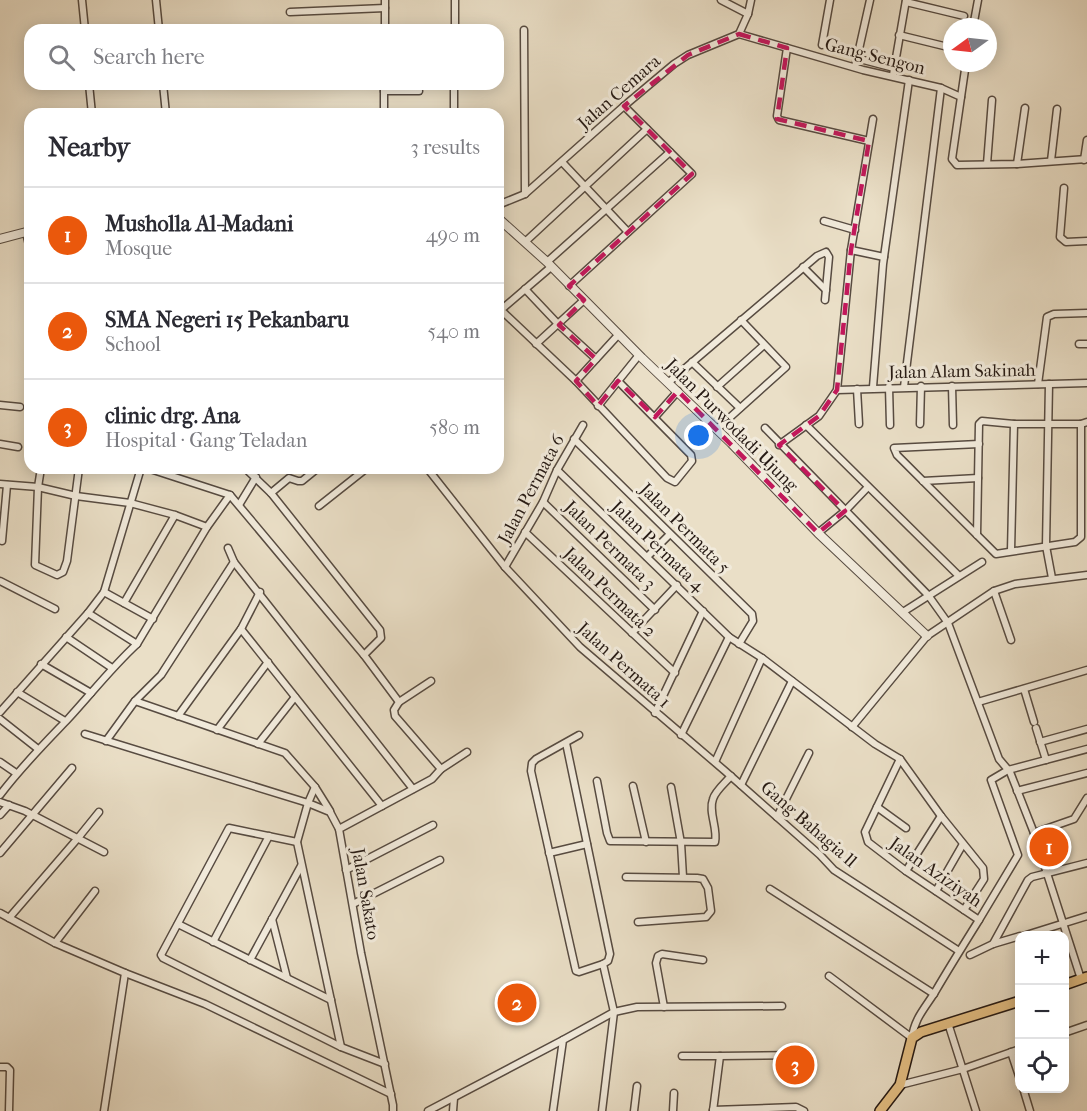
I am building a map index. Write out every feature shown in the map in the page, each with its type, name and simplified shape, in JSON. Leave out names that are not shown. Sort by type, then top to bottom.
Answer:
[{"type":"main road","points":[[1069,984],[1084,978]]},
{"type":"main road","points":[[880,1111],[900,1085],[912,1038],[921,1032],[1015,1003]]},
{"type":"street","points":[[82,0],[84,24]]},
{"type":"street","points":[[156,0],[158,24]]},
{"type":"street","points":[[455,0],[455,24]]},
{"type":"street","points":[[721,0],[748,14]]},
{"type":"street","points":[[739,34],[748,14],[751,0]]},
{"type":"street","points":[[822,45],[830,0]]},
{"type":"street","points":[[855,67],[870,0]]},
{"type":"street","points":[[975,18],[978,0]]},
{"type":"street","points":[[893,75],[906,1],[964,16]]},
{"type":"street","points":[[290,12],[385,3],[385,24]]},
{"type":"street","points":[[524,30],[525,194]]},
{"type":"street","name":"Gang Sengon","points":[[739,34],[855,67],[941,88],[958,95]]},
{"type":"street","name":"Jalan Cemara","points":[[504,203],[525,194],[624,106],[688,55],[739,34]]},
{"type":"street","points":[[899,35],[943,46]]},
{"type":"street","points":[[787,48],[777,116],[779,120],[869,141]]},
{"type":"street","points":[[856,58],[894,68]]},
{"type":"street","points":[[964,72],[958,95],[952,159],[954,164],[1017,164],[1086,159],[1087,140]]},
{"type":"street","points":[[873,387],[884,257],[909,80]]},
{"type":"street","points":[[904,387],[941,88]]},
{"type":"street","points":[[90,90],[91,108]]},
{"type":"street","points":[[164,90],[165,108]]},
{"type":"street","points":[[384,90],[384,108]]},
{"type":"street","points":[[410,90],[419,91]]},
{"type":"street","points":[[454,90],[454,108]]},
{"type":"street","points":[[987,164],[992,99]]},
{"type":"street","points":[[569,286],[692,174],[624,106]]},
{"type":"street","points":[[1017,164],[1025,108]]},
{"type":"street","points":[[1052,161],[1057,109]]},
{"type":"street","points":[[779,445],[819,416],[837,390],[851,250],[873,119]]},
{"type":"street","points":[[525,242],[647,129]]},
{"type":"street","points":[[504,308],[670,152]]},
{"type":"street","points":[[562,162],[628,231]]},
{"type":"street","points":[[1064,188],[1060,237],[1066,242],[1087,241]]},
{"type":"street","points":[[824,221],[855,230]]},
{"type":"street","name":"Jalan Purwodadi Ujung","points":[[504,223],[549,264],[639,355],[717,429],[818,533],[927,636]]},
{"type":"street","points":[[0,239],[24,232]]},
{"type":"street","points":[[851,250],[884,257]]},
{"type":"street","points":[[669,382],[823,252],[828,253],[825,300]]},
{"type":"street","points":[[803,267],[826,290]]},
{"type":"street","points":[[525,289],[596,359]]},
{"type":"street","points":[[536,344],[584,300]]},
{"type":"street","points":[[504,312],[576,381],[667,477],[675,482],[692,458],[618,381]]},
{"type":"street","points":[[1038,384],[1047,317],[1054,314],[1087,313]]},
{"type":"street","points":[[717,429],[786,367],[741,320]]},
{"type":"street","points":[[576,381],[619,334]]},
{"type":"street","points":[[1078,344],[1087,344]]},
{"type":"street","points":[[717,387],[764,345]]},
{"type":"street","points":[[598,406],[639,355]]},
{"type":"street","points":[[692,362],[740,408]]},
{"type":"street","name":"Jalan Alam Sakinah","points":[[837,390],[873,387],[1087,383]]},
{"type":"street","points":[[1049,384],[1046,546],[1052,578]]},
{"type":"street","points":[[920,424],[921,386]]},
{"type":"street","points":[[952,386],[953,425]]},
{"type":"street","points":[[889,387],[890,425]]},
{"type":"street","points":[[857,389],[859,424]]},
{"type":"street","points":[[655,417],[678,391]]},
{"type":"street","points":[[0,405],[20,407]]},
{"type":"street","points":[[977,535],[979,444],[979,424],[982,421],[1014,424],[1084,423],[1081,537],[1075,542],[996,554],[977,535],[923,481],[897,455],[895,447],[979,444]]},
{"type":"street","points":[[1011,551],[1014,424]]},
{"type":"street","name":"Jalan Permata 6","points":[[505,567],[583,425]]},
{"type":"street","points":[[806,425],[958,576]]},
{"type":"street","points":[[765,428],[779,445],[928,595],[948,623],[999,759],[1008,770],[1034,833],[1063,924],[1084,978]]},
{"type":"street","name":"Jalan Permata 5","points":[[574,439],[752,614],[753,621],[739,644]]},
{"type":"street","points":[[0,444],[18,447]]},
{"type":"street","name":"Jalan Permata 4","points":[[557,470],[704,610],[729,637],[762,658],[875,744],[900,759]]},
{"type":"street","points":[[40,474],[35,564],[54,574],[63,572],[67,561],[78,474]]},
{"type":"street","points":[[0,712],[104,592],[139,474]]},
{"type":"street","points":[[165,474],[230,495],[364,656],[399,702]]},
{"type":"street","points":[[252,474],[271,493],[380,630],[381,638],[364,656]]},
{"type":"street","points":[[271,493],[289,478],[302,481],[311,474]]},
{"type":"street","points":[[319,506],[360,474]]},
{"type":"street","name":"Jalan Permata 1","points":[[432,474],[505,567],[580,647],[731,776]]},
{"type":"street","points":[[239,505],[256,477]]},
{"type":"street","points":[[923,481],[978,478]]},
{"type":"street","points":[[2,541],[3,485],[38,487],[76,496],[130,503],[175,515],[207,527]]},
{"type":"street","points":[[818,533],[868,488]]},
{"type":"street","points":[[0,795],[16,773],[66,721],[112,668],[137,644],[207,527],[230,495]]},
{"type":"street","name":"Jalan Permata 3","points":[[543,501],[656,610]]},
{"type":"street","points":[[124,603],[175,515]]},
{"type":"street","name":"Jalan Permata 2","points":[[525,532],[675,674]]},
{"type":"street","points":[[647,557],[670,534]]},
{"type":"street","points":[[228,548],[234,562],[260,592],[413,789]]},
{"type":"street","points":[[106,741],[135,701],[161,675],[234,562]]},
{"type":"street","points":[[903,612],[982,562]]},
{"type":"street","points":[[852,727],[927,636],[994,591],[1015,584],[1087,575]]},
{"type":"street","points":[[0,581],[55,609]]},
{"type":"street","points":[[633,633],[677,585]]},
{"type":"street","points":[[994,591],[1011,640]]},
{"type":"street","points":[[104,592],[153,619]]},
{"type":"street","points":[[178,716],[241,628],[260,592]]},
{"type":"street","points":[[655,713],[704,610]]},
{"type":"street","points":[[88,613],[137,644]]},
{"type":"street","points":[[241,628],[382,806]]},
{"type":"street","points":[[66,637],[112,668]]},
{"type":"street","points":[[681,735],[729,637]]},
{"type":"street","points":[[715,762],[762,658]]},
{"type":"street","points":[[217,730],[268,662]]},
{"type":"street","points":[[41,664],[91,693]]},
{"type":"street","points":[[978,702],[1087,670]]},
{"type":"street","points":[[431,681],[399,702],[394,710],[395,716],[441,769]]},
{"type":"street","points":[[741,785],[792,681]]},
{"type":"street","points":[[1024,689],[1046,760]]},
{"type":"street","points":[[17,692],[66,721]]},
{"type":"street","points":[[258,744],[295,697]]},
{"type":"street","points":[[135,701],[285,753],[315,787],[339,829]]},
{"type":"street","points":[[0,719],[38,749]]},
{"type":"street","points":[[1040,742],[1087,729]]},
{"type":"street","points":[[85,734],[308,803],[330,812]]},
{"type":"street","points":[[566,743],[610,954],[608,961],[603,964],[576,971],[531,767],[536,759],[579,735]]},
{"type":"street","points":[[979,920],[1018,855],[991,782],[996,776],[1008,770],[1087,749]]},
{"type":"street","name":"Jalan Sakato","points":[[393,1111],[339,829],[432,779],[441,769],[467,752]]},
{"type":"street","points":[[777,817],[809,753]]},
{"type":"street","points":[[900,759],[941,816],[983,868],[984,879],[964,910]]},
{"type":"street","name":"Jalan Aziziyah","points":[[900,759],[865,832],[868,842],[906,871],[979,920],[918,1015],[913,1027],[912,1038]]},
{"type":"street","points":[[0,762],[16,773]]},
{"type":"street","points":[[0,853],[72,768]]},
{"type":"street","points":[[1017,791],[1087,773]]},
{"type":"street","points":[[597,781],[609,840],[615,843],[715,842],[717,834],[712,809],[713,798],[731,776]]},
{"type":"street","name":"Gang Bahagia ll","points":[[731,776],[834,870],[959,951]]},
{"type":"street","points":[[633,786],[646,842]]},
{"type":"street","points":[[315,787],[297,842],[341,1047]]},
{"type":"street","points":[[671,787],[681,843],[683,877]]},
{"type":"street","points":[[1034,833],[1074,819],[1087,798]]},
{"type":"street","points":[[0,802],[32,814],[104,852]]},
{"type":"street","points":[[0,815],[9,805]]},
{"type":"street","points":[[877,807],[906,828]]},
{"type":"street","points":[[9,918],[99,812]]},
{"type":"street","points":[[906,871],[941,816]]},
{"type":"street","points":[[346,870],[433,825]]},
{"type":"street","points":[[297,842],[230,828],[161,951],[163,958],[341,1047],[385,1064]]},
{"type":"street","points":[[213,942],[269,836]]},
{"type":"street","points":[[549,853],[587,844]]},
{"type":"street","points":[[936,891],[963,844]]},
{"type":"street","points":[[352,904],[440,860]]},
{"type":"street","points":[[993,944],[1028,880],[1087,863]]},
{"type":"street","points":[[250,960],[302,865]]},
{"type":"street","points":[[626,877],[683,877],[703,879],[706,883],[711,911],[708,915],[702,918],[638,922]]},
{"type":"street","points":[[770,889],[933,994]]},
{"type":"street","points":[[55,943],[95,891]]},
{"type":"street","points":[[0,913],[55,943],[205,1004],[391,1094]]},
{"type":"street","points":[[1038,931],[1087,916]]},
{"type":"street","points":[[272,919],[287,978]]},
{"type":"street","points":[[178,924],[331,1000]]},
{"type":"street","points":[[970,955],[993,944],[1015,938]]},
{"type":"street","points":[[664,1007],[656,963],[658,956],[662,954],[703,960]]},
{"type":"street","points":[[602,1111],[614,1012],[603,964]]},
{"type":"street","points":[[104,1111],[125,973]]},
{"type":"street","points":[[829,976],[912,1038]]},
{"type":"street","points":[[428,1111],[614,1012],[638,1007],[782,1006]]},
{"type":"street","points":[[948,1023],[976,1111]]},
{"type":"street","points":[[1069,1032],[1087,1025]]},
{"type":"street","points":[[553,1111],[563,1040]]},
{"type":"street","points":[[900,1085],[963,1069],[1015,1051]]},
{"type":"street","points":[[1011,1052],[1015,1064]]},
{"type":"street","points":[[682,1056],[805,1055]]},
{"type":"street","points":[[720,1056],[713,1110],[796,1107],[804,1111]]},
{"type":"street","points":[[0,1067],[7,1067],[10,1070],[9,1111]]},
{"type":"street","points":[[634,1111],[637,1086]]},
{"type":"street","points":[[673,1111],[674,1093]]},
{"type":"street","points":[[1024,1093],[1030,1111]]},
{"type":"street","points":[[453,1111],[454,1098]]},
{"type":"highlighted area","points":[[739,34],[787,48],[777,119],[869,141],[851,250],[837,390],[819,416],[779,445],[845,511],[818,533],[678,391],[655,417],[618,381],[598,406],[576,381],[596,359],[559,325],[584,300],[569,286],[692,174],[624,106],[688,55]]},
{"type":"place","name":"Musholla Al-Madani","points":[[1049,847]]},
{"type":"place","name":"SMA Negeri 15 Pekanbaru","points":[[517,1003]]},
{"type":"place","name":"clinic drg. Ana","points":[[795,1065]]}]
